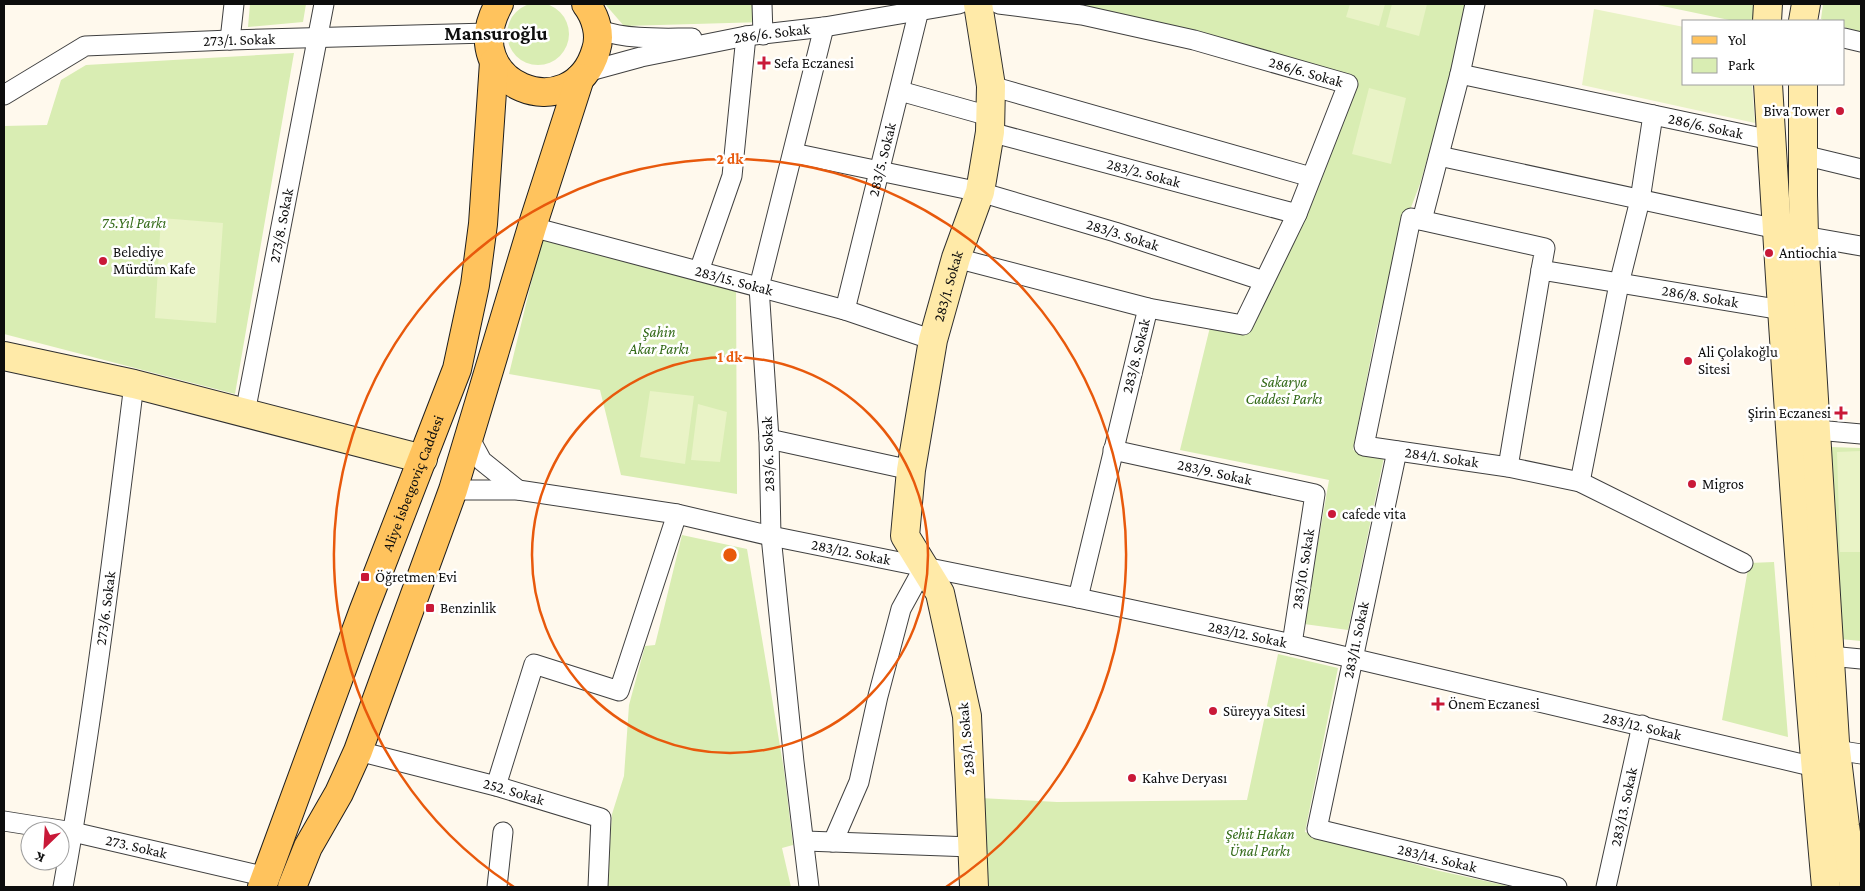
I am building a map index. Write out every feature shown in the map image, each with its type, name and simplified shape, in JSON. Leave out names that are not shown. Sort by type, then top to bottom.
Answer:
[{"type":"main road","points":[[499,4],[491,18],[488,33],[489,48],[494,62],[502,75],[515,85],[529,91],[545,92],[560,90],[576,83],[583,75],[594,60],[598,46],[591,12]]},
{"type":"main road","name":"283/1. Sokak","points":[[974,887],[967,716],[940,593],[905,536],[911,470],[933,340],[956,258],[980,192],[990,124],[990,86],[978,4]]},
{"type":"main road","points":[[1767,20],[1768,4]]},
{"type":"main road","points":[[1803,20],[1806,4]]},
{"type":"main road","name":"Aliye İsbetgoviç Caddesi","points":[[265,882],[363,612],[457,369],[475,286],[483,224],[494,62]]},
{"type":"main road","points":[[292,887],[308,847],[339,794],[358,750],[452,490],[532,228],[583,75]]},
{"type":"main road","points":[[1768,85],[1782,310],[1815,767],[1826,887]]},
{"type":"main road","points":[[1803,85],[1804,236],[1830,656],[1849,752],[1854,887]]},
{"type":"main road","points":[[1777,229],[1804,236]]},
{"type":"main road","points":[[4,356],[134,384],[423,460]]},
{"type":"street","points":[[230,40],[234,4]]},
{"type":"street","name":"273/8. Sokak","points":[[244,413],[324,4]]},
{"type":"street","points":[[699,271],[732,176],[754,35],[762,4]]},
{"type":"street","name":"286/6. Sokak","points":[[583,75],[641,57],[754,35],[824,27],[959,4]]},
{"type":"street","name":"286/6. Sokak","points":[[1000,4],[1082,15],[1194,40],[1348,84],[1297,214],[1243,325],[1148,308]]},
{"type":"street","points":[[1475,4],[1460,74],[1422,220],[1545,248],[1508,467]]},
{"type":"street","name":"283/5. Sokak","points":[[846,310],[919,10]]},
{"type":"street","points":[[591,12],[616,36],[637,39],[754,35]]},
{"type":"street","name":"283/6. Sokak","points":[[810,887],[794,762],[771,536],[769,439],[759,287],[824,27]]},
{"type":"street","name":"273/1. Sokak","points":[[4,95],[85,46],[488,33]]},
{"type":"street","points":[[1845,38],[1861,42]]},
{"type":"street","name":"286/6. Sokak","points":[[1460,74],[1772,140]]},
{"type":"street","points":[[990,86],[1311,177]]},
{"type":"street","name":"283/2. Sokak","points":[[900,91],[990,124],[1297,214]]},
{"type":"street","points":[[1580,482],[1619,284],[1640,200],[1653,115]]},
{"type":"street","name":"283/3. Sokak","points":[[793,154],[980,192],[1115,232],[1264,281]]},
{"type":"street","points":[[1804,155],[1861,169]]},
{"type":"street","points":[[1438,156],[1777,229]]},
{"type":"street","name":"284/1. Sokak","points":[[1422,220],[1410,218],[1364,446],[1508,467],[1580,482],[1743,563]]},
{"type":"street","name":"283/15. Sokak","points":[[532,228],[846,310],[933,340]]},
{"type":"street","points":[[1804,236],[1861,246]]},
{"type":"street","name":"283/8. Sokak","points":[[956,258],[1148,308],[1078,598]]},
{"type":"street","name":"286/8. Sokak","points":[[1541,270],[1782,310]]},
{"type":"street","name":"273/6. Sokak","points":[[63,887],[73,832],[134,384]]},
{"type":"street","points":[[1817,430],[1861,434]]},
{"type":"street","points":[[469,437],[482,461],[518,490]]},
{"type":"street","points":[[769,439],[911,470]]},
{"type":"street","name":"283/9. Sokak","points":[[1113,450],[1315,494]]},
{"type":"street","name":"283/11. Sokak","points":[[1317,830],[1397,451]]},
{"type":"street","name":"283/12. Sokak","points":[[452,490],[518,490],[677,514],[771,536],[1078,598],[1292,644],[1815,767]]},
{"type":"street","name":"283/10. Sokak","points":[[1292,644],[1315,494]]},
{"type":"street","points":[[496,786],[534,664],[619,691],[677,514]]},
{"type":"street","points":[[834,842],[859,782],[878,696],[901,609],[924,567]]},
{"type":"street","points":[[1830,656],[1861,659]]},
{"type":"street","name":"283/13. Sokak","points":[[1606,887],[1642,725]]},
{"type":"street","name":"252. Sokak","points":[[358,750],[496,786],[601,818],[598,887]]},
{"type":"street","name":"273. Sokak","points":[[4,821],[73,832],[265,882]]},
{"type":"street","name":"283/14. Sokak","points":[[1317,830],[1557,887]]},
{"type":"street","points":[[497,887],[503,832]]},
{"type":"street","points":[[805,841],[972,847]]},
{"type":"green space","points":[[538,3],[550,5],[560,12],[567,22],[569,34],[567,46],[560,56],[550,63],[538,65],[526,63],[516,56],[509,46],[507,34],[509,22],[516,12],[526,5]]},
{"type":"green space","points":[[250,4],[306,4],[303,22],[248,27]]},
{"type":"green space","points":[[605,4],[762,4],[764,22],[624,26]]},
{"type":"green space","name":"Sakarya Caddesi Parkı","points":[[1043,4],[1466,4],[1450,79],[1420,184],[1403,228],[1376,331],[1353,450],[1384,457],[1348,630],[1304,624],[1329,480],[1180,450],[1211,323],[1243,325],[1355,81]]},
{"type":"green space","points":[[1350,4],[1385,4],[1379,26],[1346,17]]},
{"type":"green space","points":[[1392,4],[1427,4],[1419,36],[1386,27]]},
{"type":"green space","points":[[1653,4],[1757,4],[1756,20],[1729,20]]},
{"type":"green space","points":[[1823,4],[1861,4],[1861,32],[1845,27],[1845,20],[1821,19]]},
{"type":"green space","points":[[1594,9],[1682,27],[1682,85],[1752,85],[1755,123],[1582,85]]},
{"type":"green space","name":"75.Yıl Parkı","points":[[294,53],[235,394],[4,334],[4,126],[47,125],[61,80],[86,65]]},
{"type":"green space","points":[[1369,88],[1406,98],[1391,164],[1352,154]]},
{"type":"green space","points":[[161,218],[223,223],[216,323],[155,318]]},
{"type":"green space","name":"Şahin Akar Parkı","points":[[544,230],[736,281],[737,494],[621,475],[600,390],[509,374]]},
{"type":"green space","points":[[650,391],[694,396],[685,464],[640,457]]},
{"type":"green space","points":[[698,404],[727,412],[720,462],[691,460]]},
{"type":"green space","points":[[1830,447],[1861,448],[1861,641],[1840,639]]},
{"type":"green space","points":[[1861,451],[1861,552],[1840,552],[1837,452]]},
{"type":"green space","points":[[682,535],[747,549],[784,770],[793,845],[782,848],[791,887],[607,887],[612,814],[624,776],[629,705],[645,646],[655,645]]},
{"type":"green space","points":[[1774,562],[1788,737],[1722,720],[1749,563]]},
{"type":"green space","name":"Şehit Hakan Ünal Parkı","points":[[1278,654],[1338,668],[1305,832],[1435,870],[1513,887],[984,887],[980,798],[1057,802],[1247,800]]},
{"type":"place","name":"Sefa Eczanesi","points":[[764,63]]},
{"type":"place","name":"Biva Tower","points":[[1840,111]]},
{"type":"place","name":"Antiochia","points":[[1769,253]]},
{"type":"place","name":"Belediye Mürdüm Kafe","points":[[103,261]]},
{"type":"place","name":"Ali Çolakoğlu Sitesi","points":[[1688,361]]},
{"type":"place","name":"Şirin Eczanesi","points":[[1841,413]]},
{"type":"place","name":"Migros","points":[[1692,484]]},
{"type":"place","name":"cafede vita","points":[[1332,514]]},
{"type":"place","name":"Öğretmen Evi","points":[[365,577]]},
{"type":"place","name":"Benzinlik","points":[[430,608]]},
{"type":"place","name":"Önem Eczanesi","points":[[1438,704]]},
{"type":"place","name":"Süreyya Sitesi","points":[[1213,711]]},
{"type":"place","name":"Kahve Deryası","points":[[1132,778]]},
{"type":"district","name":"Mansuroğlu","points":[[496,33]]}]
